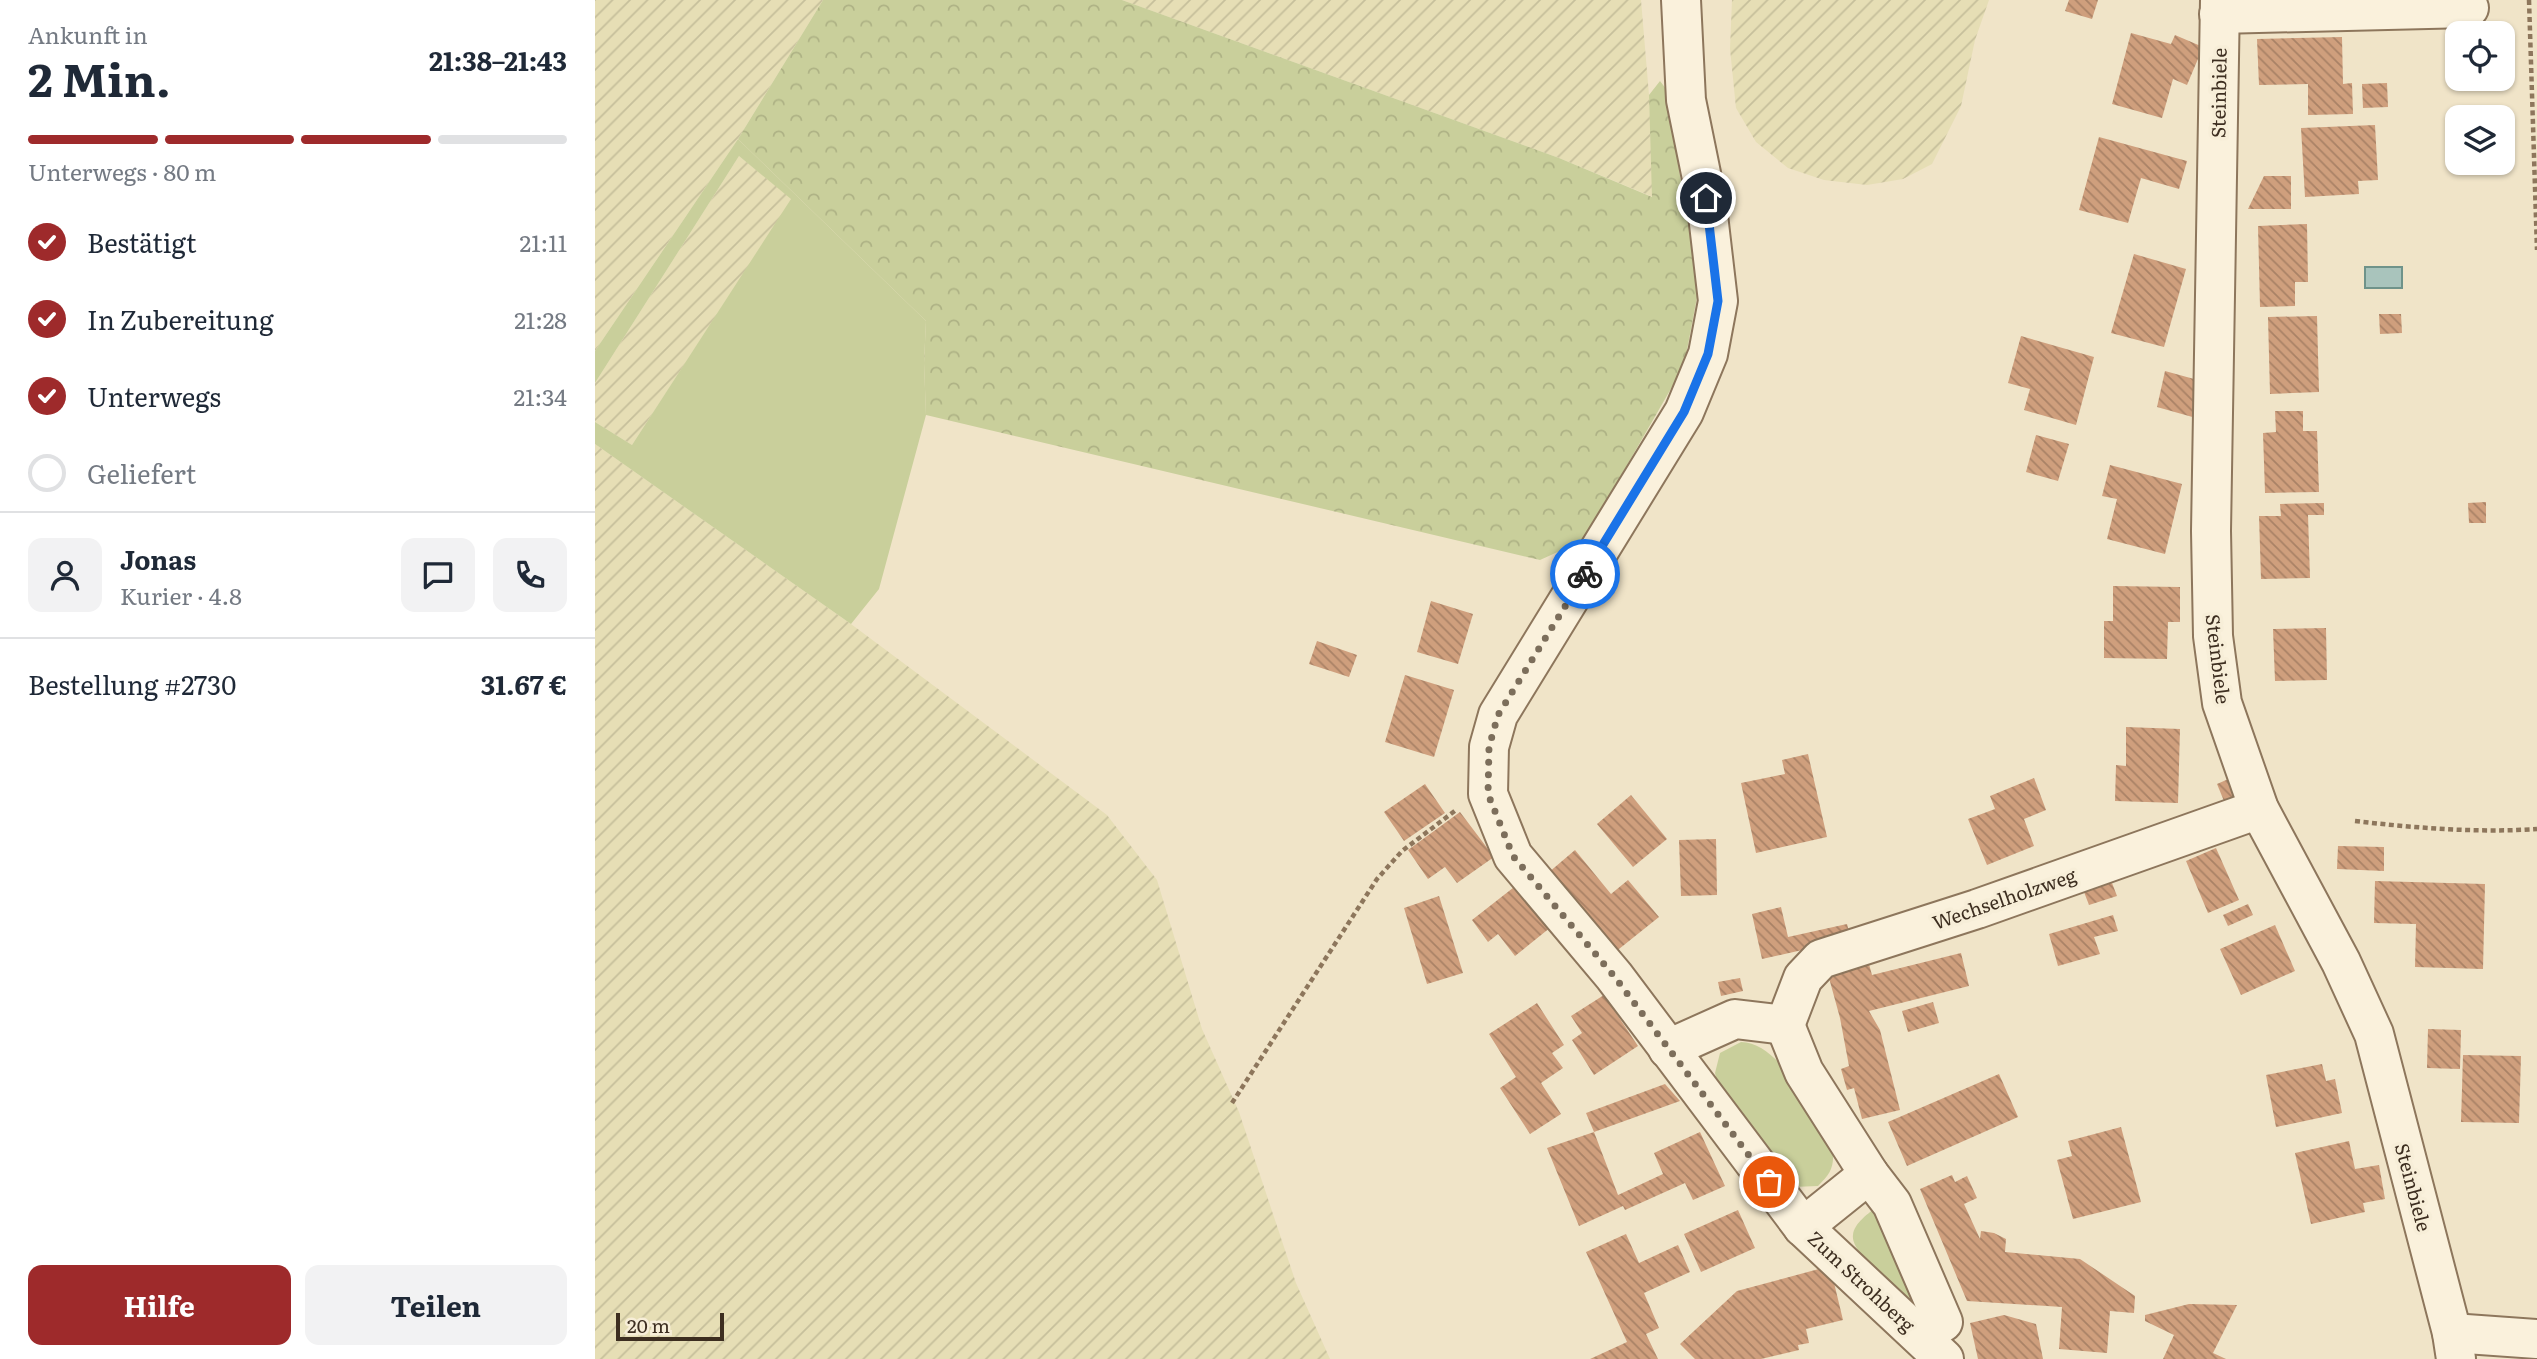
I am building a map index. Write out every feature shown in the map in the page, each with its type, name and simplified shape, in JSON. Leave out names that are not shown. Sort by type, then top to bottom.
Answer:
[{"type":"street","name":"Zum Strohberg","points":[[1681,0],[1686,100],[1706,198],[1718,301],[1708,354],[1684,412],[1498,715],[1489,747],[1488,794],[1513,856],[1614,976],[1803,1227],[1932,1347],[1943,1322],[1892,1204],[1869,1174],[1804,1072],[1784,1025]]},
{"type":"street","points":[[2219,7],[2469,8]]},
{"type":"street","name":"Steinbiele","points":[[2219,7],[2211,531],[2213,636],[2222,703],[2259,809],[2341,962],[2374,1034],[2454,1346]]},
{"type":"street","name":"Wechselholzweg","points":[[1784,1025],[1803,978],[1821,959],[1977,909],[2259,809]]},
{"type":"street","points":[[1668,1049],[1735,1020],[1784,1025]]},
{"type":"street","name":"Zum Strohberg","points":[[1803,1227],[1869,1174]]},
{"type":"street","points":[[2454,1346],[2537,1339]]},
{"type":"path","points":[[2529,0],[2537,250]]},
{"type":"path","points":[[1232,1102],[1377,879],[1402,850],[1466,803]]},
{"type":"path","points":[[2355,821],[2413,828],[2493,832],[2537,829]]},
{"type":"shaded area","points":[[595,0],[823,0],[738,139],[595,351]]},
{"type":"shaded area","points":[[1122,0],[1641,0],[1649,95],[1653,197],[1559,158]]},
{"type":"shaded area","points":[[1732,0],[1989,0],[1975,40],[1961,106],[1932,164],[1903,179],[1867,185],[1824,180],[1788,168],[1756,142],[1736,108],[1730,49]]},
{"type":"shaded area","points":[[739,156],[792,199],[632,445],[595,422],[595,383]]},
{"type":"shaded area","points":[[595,444],[851,624],[1107,815],[1157,880],[1202,1029],[1239,1112],[1296,1283],[1330,1359],[595,1359]]},
{"type":"green space","points":[[823,0],[1122,0],[1559,158],[1652,197],[1649,95],[1660,81],[1670,94],[1680,176],[1701,276],[1684,366],[1584,540],[1540,560],[926,415],[926,321],[738,139]]},
{"type":"green space","points":[[738,139],[926,321],[926,415],[879,589],[851,624],[595,444],[595,422],[632,445],[791,199],[739,156],[595,383],[595,351]]},
{"type":"green space","points":[[1741,1042],[1757,1046],[1771,1055],[1796,1085],[1817,1121],[1833,1152],[1830,1171],[1818,1186],[1793,1187],[1717,1081],[1715,1073],[1720,1053]]},
{"type":"green space","points":[[1878,1206],[1915,1303],[1877,1271],[1854,1243],[1856,1226]]},
{"type":"water","points":[[2365,267],[2402,267],[2402,288],[2365,288]]},
{"type":"building","points":[[2069,0],[2098,0],[2092,19],[2065,11]]},
{"type":"building","points":[[2131,33],[2171,44],[2175,35],[2203,47],[2187,85],[2173,79],[2162,118],[2112,104]]},
{"type":"building","points":[[2342,37],[2343,84],[2352,83],[2353,114],[2308,115],[2308,84],[2259,85],[2257,39]]},
{"type":"building","points":[[2387,83],[2388,107],[2363,108],[2362,84]]},
{"type":"building","points":[[2375,125],[2378,180],[2358,181],[2359,194],[2305,197],[2301,128]]},
{"type":"building","points":[[2099,137],[2187,161],[2179,189],[2141,178],[2128,223],[2079,210]]},
{"type":"building","points":[[2264,176],[2291,176],[2291,209],[2248,209]]},
{"type":"building","points":[[2307,224],[2308,282],[2295,282],[2295,306],[2260,307],[2258,226]]},
{"type":"building","points":[[2134,254],[2186,269],[2164,347],[2111,333]]},
{"type":"building","points":[[2379,314],[2401,314],[2402,333],[2380,334]]},
{"type":"building","points":[[2317,316],[2319,392],[2270,394],[2268,317]]},
{"type":"building","points":[[2021,336],[2094,357],[2076,425],[2024,410],[2030,389],[2008,383]]},
{"type":"building","points":[[2165,371],[2194,379],[2196,418],[2157,407]]},
{"type":"building","points":[[2275,411],[2303,411],[2303,431],[2317,431],[2319,492],[2265,493],[2263,433],[2276,432]]},
{"type":"building","points":[[2036,435],[2069,444],[2058,481],[2026,472]]},
{"type":"building","points":[[2110,465],[2182,484],[2165,554],[2107,539],[2117,499],[2102,496]]},
{"type":"building","points":[[2486,502],[2486,523],[2469,523],[2468,503]]},
{"type":"building","points":[[2324,503],[2324,515],[2308,515],[2310,578],[2261,579],[2259,516],[2281,516],[2280,504]]},
{"type":"building","points":[[2113,586],[2180,587],[2180,622],[2168,622],[2167,659],[2104,658],[2104,621],[2113,621]]},
{"type":"building","points":[[1431,601],[1473,614],[1458,664],[1417,652]]},
{"type":"building","points":[[2326,628],[2327,680],[2275,681],[2273,629]]},
{"type":"building","points":[[1317,641],[1357,655],[1349,677],[1309,664]]},
{"type":"building","points":[[1405,675],[1454,690],[1434,757],[1385,742]]},
{"type":"building","points":[[2126,727],[2180,729],[2178,803],[2115,801],[2116,765],[2126,766]]},
{"type":"building","points":[[1808,754],[1827,837],[1756,853],[1741,783],[1785,774],[1782,760]]},
{"type":"building","points":[[2233,777],[2240,794],[2224,801],[2217,784]]},
{"type":"building","points":[[2034,778],[2046,810],[2024,819],[2034,846],[1987,865],[1968,819],[1995,809],[1990,796]]},
{"type":"building","points":[[1425,784],[1445,813],[1404,841],[1384,812]]},
{"type":"building","points":[[1631,795],[1667,839],[1633,867],[1597,824]]},
{"type":"building","points":[[1460,812],[1494,857],[1457,883],[1445,867],[1428,879],[1408,850]]},
{"type":"building","points":[[1716,839],[1717,895],[1681,896],[1679,840]]},
{"type":"building","points":[[2338,846],[2384,847],[2384,871],[2337,869]]},
{"type":"building","points":[[2216,848],[2239,900],[2208,913],[2186,861]]},
{"type":"building","points":[[1575,850],[1611,894],[1628,880],[1659,917],[1614,953],[1548,873]]},
{"type":"building","points":[[2375,881],[2485,884],[2483,969],[2415,967],[2416,924],[2374,923]]},
{"type":"building","points":[[2112,883],[2117,896],[2089,905],[2084,892]]},
{"type":"building","points":[[1518,884],[1551,927],[1515,956],[1498,934],[1488,942],[1472,920]]},
{"type":"building","points":[[1439,896],[1463,973],[1427,984],[1404,908]]},
{"type":"building","points":[[2248,904],[2253,915],[2228,926],[2223,915]]},
{"type":"building","points":[[1781,907],[1788,937],[1847,924],[1851,939],[1762,959],[1752,914]]},
{"type":"building","points":[[2113,915],[2118,931],[2094,937],[2100,954],[2058,966],[2049,934]]},
{"type":"building","points":[[2275,925],[2295,971],[2241,995],[2220,949]]},
{"type":"building","points":[[1961,953],[1969,986],[1869,1011],[1880,1030],[1900,1110],[1862,1119],[1854,1088],[1847,1090],[1841,1069],[1849,1066],[1826,967],[1867,957],[1872,975]]},
{"type":"building","points":[[1740,978],[1743,991],[1721,996],[1718,982]]},
{"type":"building","points":[[1604,995],[1638,1046],[1594,1075],[1572,1040],[1582,1033],[1571,1016]]},
{"type":"building","points":[[1933,1002],[1939,1023],[1908,1032],[1902,1011]]},
{"type":"building","points":[[1537,1003],[1564,1045],[1552,1053],[1563,1068],[1541,1083],[1561,1114],[1530,1134],[1500,1088],[1516,1077],[1489,1034]]},
{"type":"building","points":[[2428,1029],[2461,1030],[2460,1069],[2427,1068]]},
{"type":"building","points":[[2463,1055],[2521,1056],[2519,1123],[2461,1122]]},
{"type":"building","points":[[2322,1064],[2326,1081],[2335,1079],[2342,1113],[2276,1127],[2266,1075]]},
{"type":"building","points":[[1999,1074],[2018,1117],[1907,1166],[1888,1122]]},
{"type":"building","points":[[1665,1084],[1680,1101],[1594,1132],[1586,1113]]},
{"type":"building","points":[[2121,1127],[2141,1202],[2073,1219],[2057,1160],[2072,1156],[2068,1141]]},
{"type":"building","points":[[1594,1132],[1618,1195],[1663,1174],[1654,1153],[1700,1132],[1725,1186],[1693,1200],[1685,1183],[1625,1210],[1623,1206],[1579,1226],[1547,1148]]},
{"type":"building","points":[[2349,1141],[2355,1169],[2379,1165],[2385,1199],[2363,1203],[2365,1212],[2311,1224],[2295,1153]]},
{"type":"building","points":[[1952,1175],[1955,1182],[1967,1176],[1977,1198],[1964,1204],[1980,1239],[1981,1231],[1994,1233],[2006,1239],[2005,1252],[2080,1259],[2135,1296],[2134,1313],[2110,1311],[2107,1353],[2059,1349],[2062,1307],[1967,1301],[1920,1189]]},
{"type":"building","points":[[1738,1210],[1755,1248],[1701,1272],[1684,1234]]},
{"type":"building","points":[[1626,1234],[1639,1263],[1678,1245],[1690,1272],[1644,1293],[1659,1328],[1646,1334],[1658,1359],[1590,1359],[1627,1342],[1586,1252]]},
{"type":"building","points":[[1830,1266],[1843,1320],[1806,1329],[1809,1343],[1798,1345],[1799,1350],[1761,1359],[1695,1359],[1680,1344],[1737,1291]]},
{"type":"building","points":[[2189,1304],[2237,1305],[2213,1353],[2226,1359],[2163,1359],[2174,1335],[2145,1321],[2145,1315]]},
{"type":"building","points":[[2004,1315],[2036,1324],[2043,1359],[1978,1359],[1970,1323]]},
{"type":"way so far","points":[[1585,574],[1498,715],[1489,747],[1488,794],[1513,856],[1614,976],[1769,1182]]},
{"type":"route","points":[[1585,574],[1684,412],[1708,354],[1718,301],[1706,198]]}]
